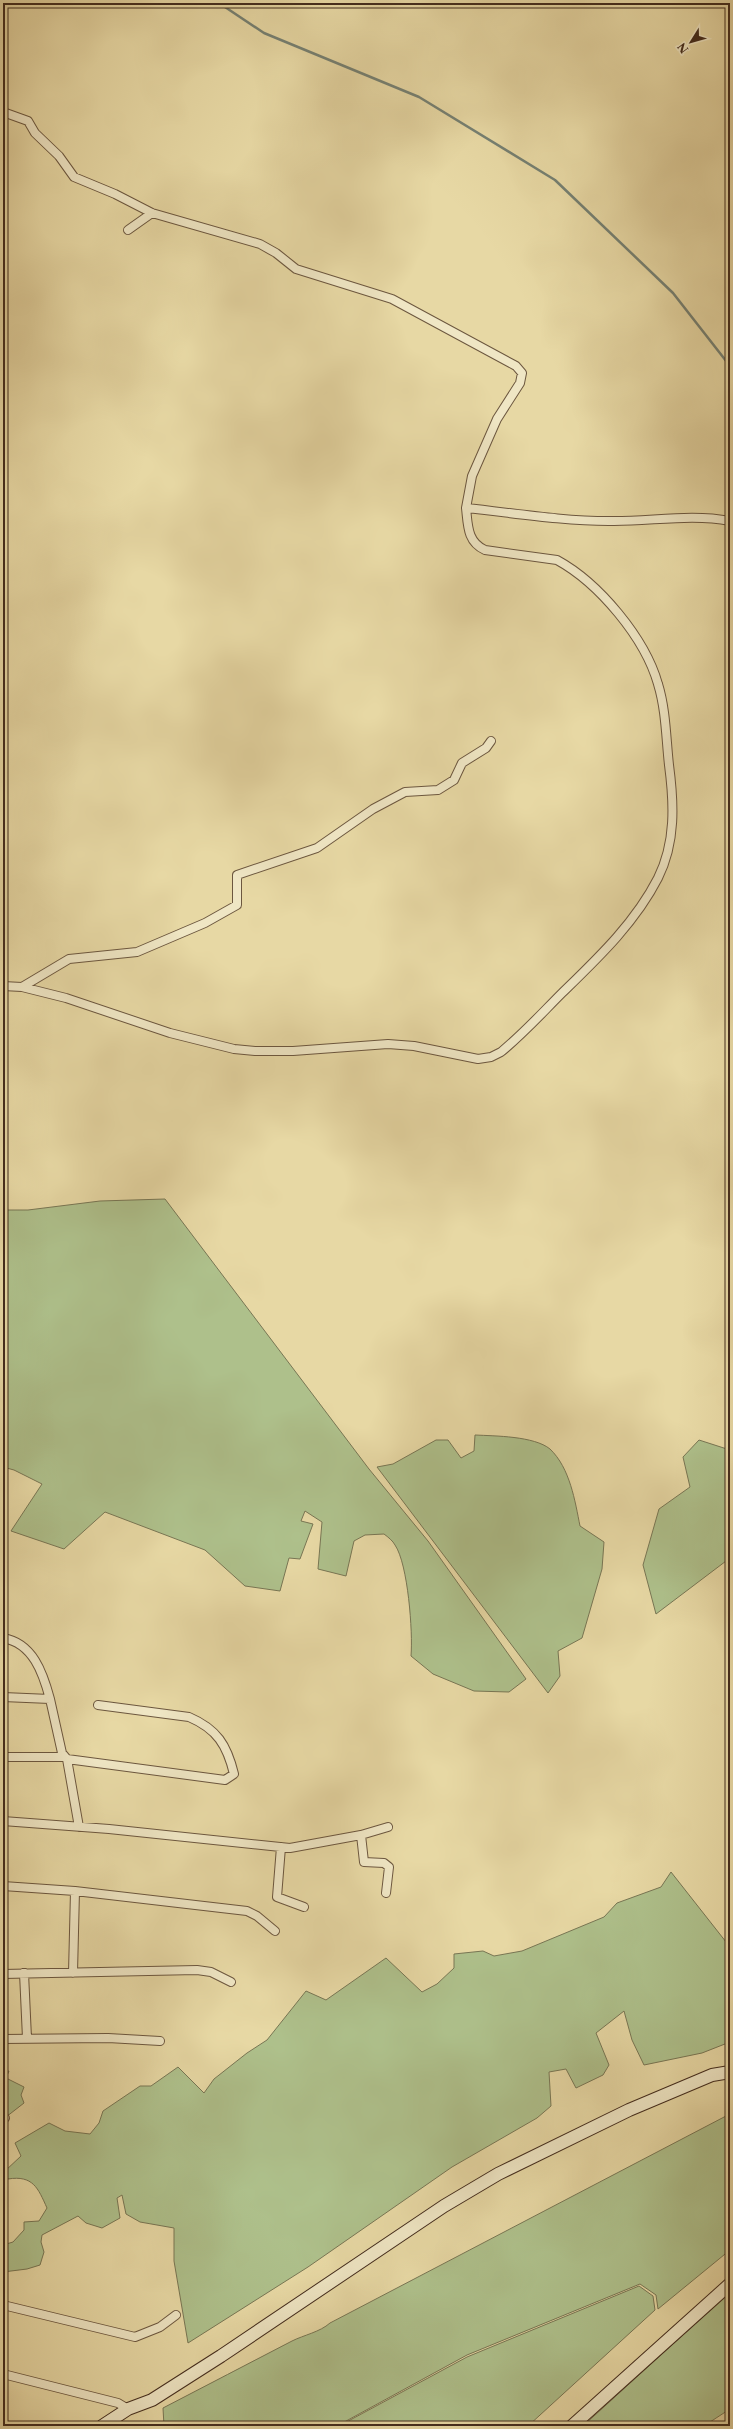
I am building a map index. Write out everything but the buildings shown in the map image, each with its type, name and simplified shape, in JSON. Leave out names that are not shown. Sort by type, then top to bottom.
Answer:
[{"type":"main road","points":[[102,2426],[128,2409],[152,2400],[221,2356],[444,2206],[498,2174],[629,2110],[712,2075],[730,2072]]},
{"type":"main road","points":[[572,2426],[730,2284]]},
{"type":"street","points":[[3,112],[28,121],[35,133],[58,156],[74,177],[115,194],[152,213],[260,244],[276,253],[296,269],[374,292],[392,299],[516,366],[522,373],[520,383],[497,419],[472,476],[466,508],[470,534],[478,547],[485,550],[557,560],[588,582],[639,641],[658,684],[664,710],[672,791],[673,830],[665,862],[658,878],[640,908],[615,940],[507,1047],[491,1057],[478,1059],[414,1046],[388,1044],[293,1050],[255,1051],[234,1049],[170,1033],[66,998],[22,987],[3,986]]},
{"type":"street","points":[[128,230],[152,213]]},
{"type":"street","points":[[466,508],[552,518],[609,521],[695,518],[716,518],[730,521]]},
{"type":"street","points":[[22,987],[69,959],[136,952],[205,923],[237,905],[237,875],[317,848],[373,809],[405,792],[438,790],[454,780],[462,763],[486,748],[491,741]]},
{"type":"street","points":[[3,1637],[20,1644],[32,1655],[40,1669],[66,1758],[79,1827]]},
{"type":"street","points":[[3,1697],[50,1699]]},
{"type":"street","points":[[3,1757],[66,1758],[225,1780],[234,1774],[230,1759],[222,1742],[210,1728],[200,1722],[189,1717],[98,1705]]},
{"type":"street","points":[[3,1821],[281,1847],[304,1847],[361,1835],[388,1827]]},
{"type":"street","points":[[361,1835],[364,1862],[384,1863],[389,1867],[386,1893]]},
{"type":"street","points":[[281,1847],[277,1897],[304,1907]]},
{"type":"street","points":[[3,1886],[75,1891],[247,1911],[257,1916],[275,1931]]},
{"type":"street","points":[[72,1973],[75,1891]]},
{"type":"street","points":[[3,1974],[197,1970],[211,1972],[232,1982]]},
{"type":"street","points":[[24,1973],[27,2038]]},
{"type":"street","points":[[3,2039],[27,2038],[160,2041]]},
{"type":"street","points":[[3,2305],[135,2337],[160,2327],[176,2315]]},
{"type":"street","points":[[3,2374],[118,2403],[128,2409]]},
{"type":"green space","points":[[165,1199],[369,1469],[428,1541],[526,1679],[509,1692],[474,1691],[433,1674],[411,1656],[409,1599],[403,1567],[400,1554],[395,1545],[384,1534],[365,1535],[354,1541],[346,1576],[318,1569],[322,1522],[305,1511],[301,1521],[313,1524],[300,1559],[289,1558],[280,1591],[245,1586],[205,1550],[105,1512],[64,1549],[11,1531],[42,1484],[14,1470],[3,1467],[3,1210],[28,1210],[100,1201]]},
{"type":"green space","points":[[475,1435],[503,1436],[525,1439],[534,1441],[550,1449],[557,1457],[571,1485],[580,1526],[604,1542],[602,1569],[582,1638],[558,1651],[560,1676],[548,1693],[377,1467],[393,1464],[436,1440],[448,1440],[461,1458],[474,1451]]},
{"type":"green space","points":[[699,1440],[730,1450],[730,1558],[656,1614],[643,1565],[659,1509],[690,1487],[683,1457]]},
{"type":"green space","points":[[671,1872],[730,1947],[730,2042],[702,2053],[644,2065],[632,2040],[624,2011],[596,2033],[609,2065],[603,2075],[576,2088],[566,2069],[549,2072],[551,2106],[537,2118],[452,2167],[308,2267],[188,2343],[174,2261],[174,2228],[140,2222],[126,2214],[122,2195],[117,2198],[120,2218],[102,2228],[86,2223],[78,2216],[42,2235],[41,2242],[44,2252],[40,2265],[27,2269],[3,2272],[3,2245],[13,2242],[24,2230],[24,2222],[39,2221],[47,2208],[41,2194],[34,2184],[23,2179],[8,2179],[5,2171],[21,2156],[15,2143],[49,2123],[65,2131],[90,2134],[99,2123],[103,2111],[140,2086],[151,2086],[178,2067],[204,2093],[214,2079],[247,2053],[267,2040],[306,1991],[326,2000],[386,1958],[422,1992],[437,1984],[454,1968],[454,1954],[483,1951],[494,1956],[522,1951],[604,1917],[617,1903],[661,1887]]},
{"type":"green space","points":[[3,2071],[9,2071],[6,2078],[24,2087],[21,2095],[24,2103],[6,2117],[3,2114]]},
{"type":"green space","points":[[726,2116],[730,2118],[730,2250],[658,2309],[656,2295],[640,2284],[467,2355],[337,2426],[164,2426],[163,2408],[292,2341],[322,2329],[330,2323]]},
{"type":"green space","points":[[639,2286],[653,2296],[655,2310],[528,2426],[339,2426],[467,2357]]},
{"type":"green space","points":[[730,2292],[730,2409],[710,2422],[688,2424],[686,2426],[583,2426]]},
{"type":"waterway","points":[[219,3],[264,33],[419,97],[555,180],[673,293],[730,366]]}]
